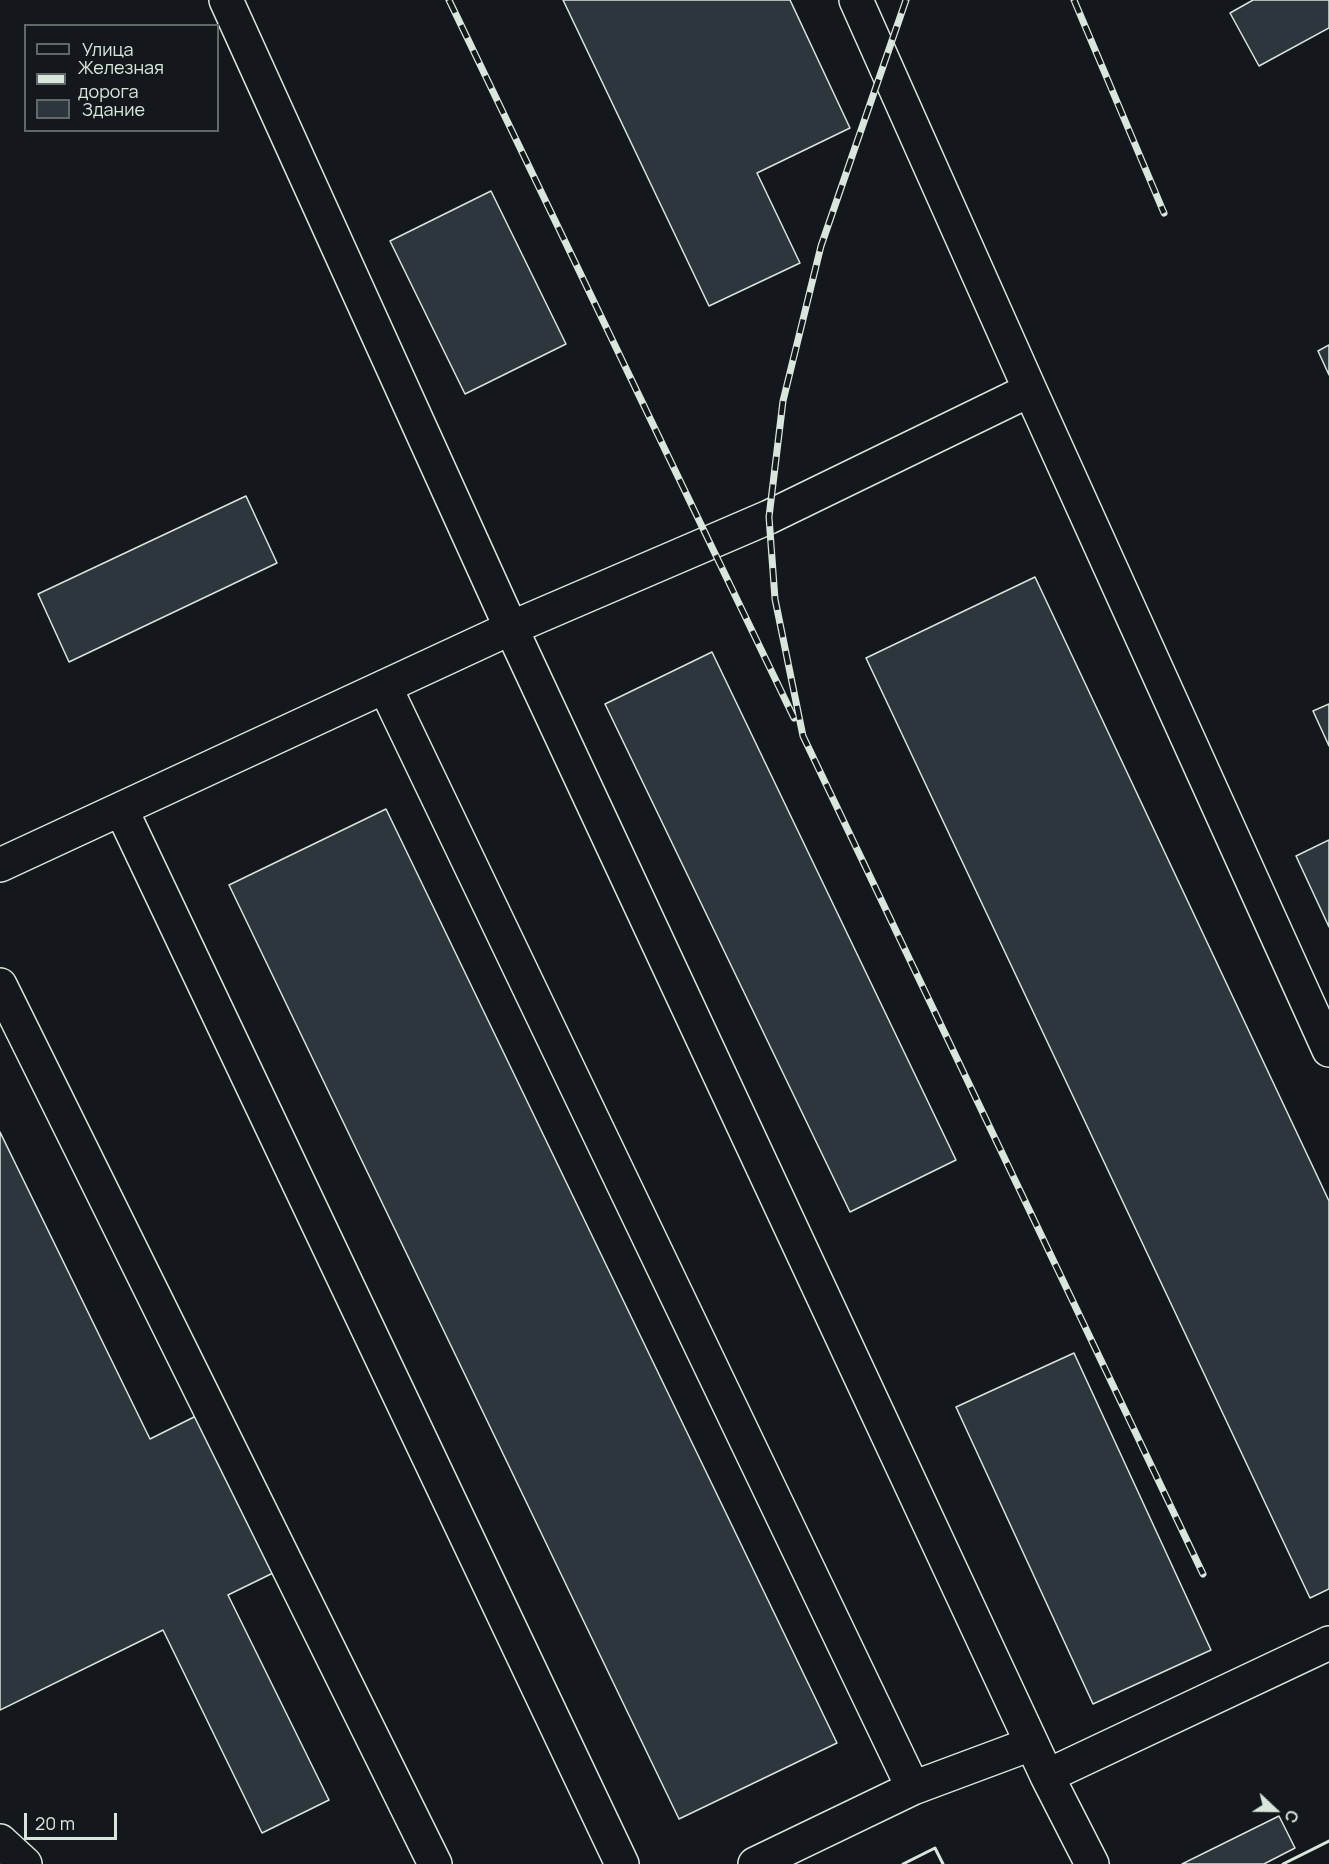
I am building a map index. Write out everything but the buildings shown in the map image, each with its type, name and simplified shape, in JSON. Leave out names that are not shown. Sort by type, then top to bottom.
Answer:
[{"type":"lane","points":[[226,0],[511,628],[1031,1744],[1092,1864]]},
{"type":"lane","points":[[856,0],[1329,1050]]},
{"type":"lane","points":[[0,865],[511,628],[770,517],[1030,390]]},
{"type":"lane","points":[[384,687],[913,1788]]},
{"type":"lane","points":[[121,809],[622,1864]]},
{"type":"lane","points":[[0,985],[435,1864]]},
{"type":"lane","points":[[1047,1776],[1329,1644]]},
{"type":"lane","points":[[755,1864],[913,1788],[1031,1744]]},
{"type":"lane","points":[[0,1842],[25,1864]]},
{"type":"railway","points":[[449,0],[794,718]]},
{"type":"railway","points":[[906,0],[821,246],[783,401],[769,517],[775,599],[803,736],[1203,1574]]},
{"type":"railway","points":[[1074,0],[1164,213]]},
{"type":"wall","points":[[1283,1864],[1329,1841]]},
{"type":"wall","points":[[903,1864],[935,1848],[943,1864]]}]
